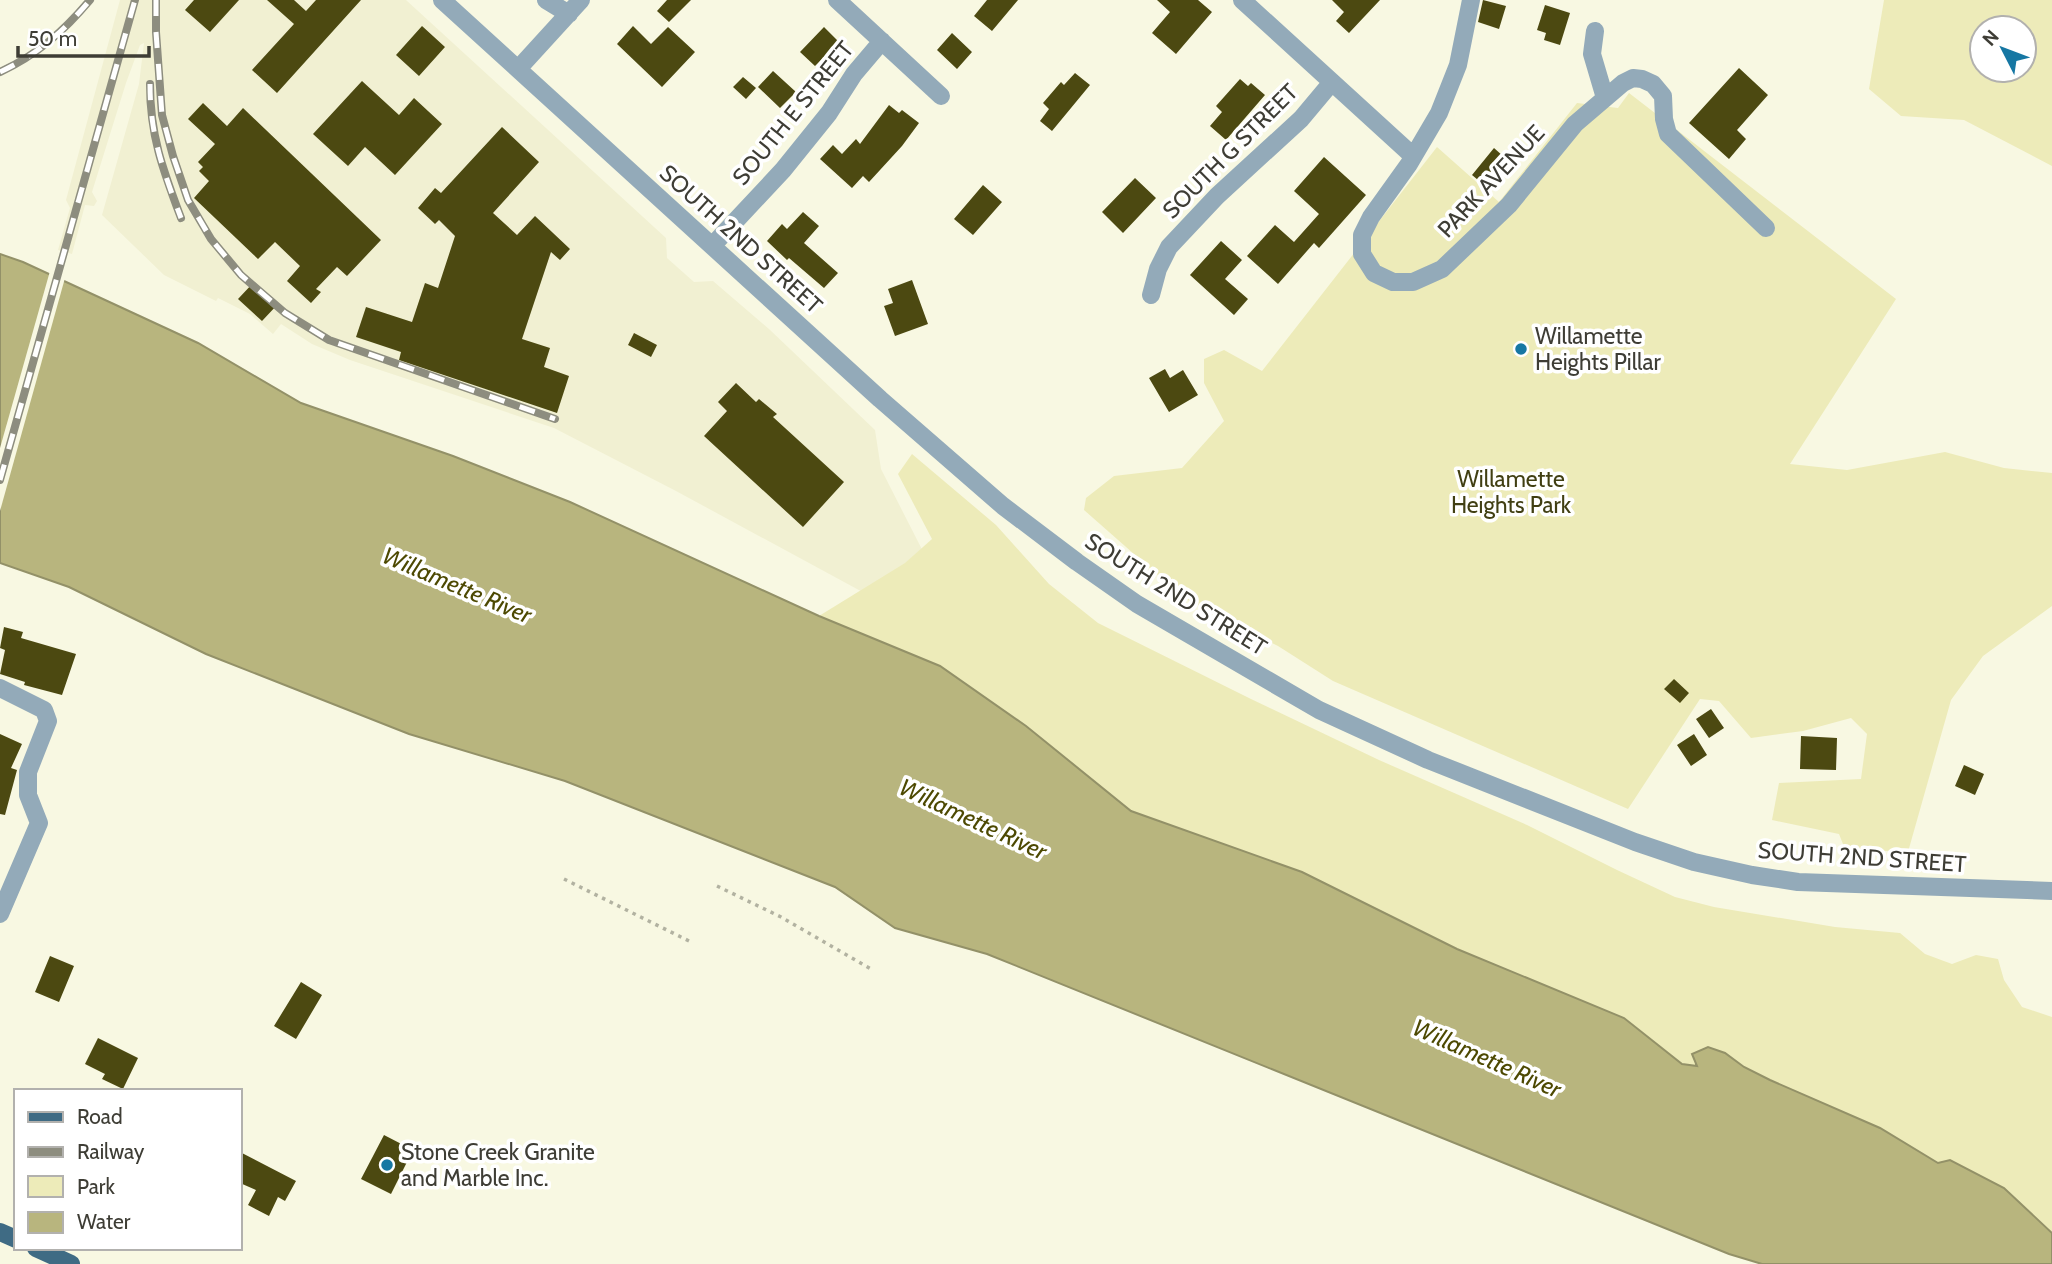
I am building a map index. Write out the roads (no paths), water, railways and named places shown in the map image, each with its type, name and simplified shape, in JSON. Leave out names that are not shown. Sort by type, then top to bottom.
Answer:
[{"type":"main road","points":[[40,1250],[71,1264]]},
{"type":"street","name":"SOUTH 2ND STREET","points":[[442,0],[880,399],[1003,506],[1137,604],[1319,710],[1428,760],[1635,842],[1694,862],[1752,876],[1798,882],[2052,891]]},
{"type":"street","points":[[546,0],[569,14]]},
{"type":"street","points":[[518,69],[582,0]]},
{"type":"street","points":[[837,0],[941,96]]},
{"type":"street","points":[[1242,0],[1413,156]]},
{"type":"street","name":"PARK AVENUE","points":[[1471,0],[1458,65],[1439,113],[1362,235],[1362,254],[1374,273],[1393,282],[1413,282],[1441,269],[1509,205],[1576,124],[1605,97],[1633,78],[1653,84],[1662,96],[1668,134],[1766,228]]},
{"type":"street","points":[[1595,31],[1592,54],[1605,97]]},
{"type":"street","name":"SOUTH E STREET","points":[[712,246],[783,170],[829,113],[854,74],[882,41]]},
{"type":"street","name":"SOUTH G STREET","points":[[1152,295],[1158,270],[1170,247],[1217,196],[1284,136],[1332,82]]},
{"type":"street","points":[[0,688],[44,710],[48,721],[28,772],[28,795],[39,823],[0,914]]},
{"type":"water","name":"Willamette River","points":[[0,254],[23,262],[198,343],[301,403],[453,456],[570,502],[819,616],[940,666],[1026,726],[1131,811],[1302,872],[1457,949],[1624,1018],[1682,1064],[1697,1066],[1692,1054],[1708,1047],[1725,1053],[1744,1067],[1770,1080],[1880,1128],[1938,1163],[1950,1160],[2004,1188],[2052,1233],[2052,1264],[1762,1264],[1729,1254],[987,954],[895,928],[835,887],[565,781],[409,734],[206,654],[69,587],[0,563]]},
{"type":"railway","points":[[0,72],[49,41],[90,0]]},
{"type":"railway","points":[[0,480],[135,0]]},
{"type":"railway","points":[[156,0],[162,115],[173,156],[188,200],[211,239],[241,275],[285,313],[329,340],[555,419]]},
{"type":"railway","points":[[150,84],[155,137],[181,218]]},
{"type":"place","name":"Willamette Heights Pillar","points":[[1521,349]]},
{"type":"place","name":"Stone Creek Granite and Marble Inc.","points":[[387,1165]]},
{"type":"park label","name":"Willamette Heights Park","points":[[1511,492]]}]
